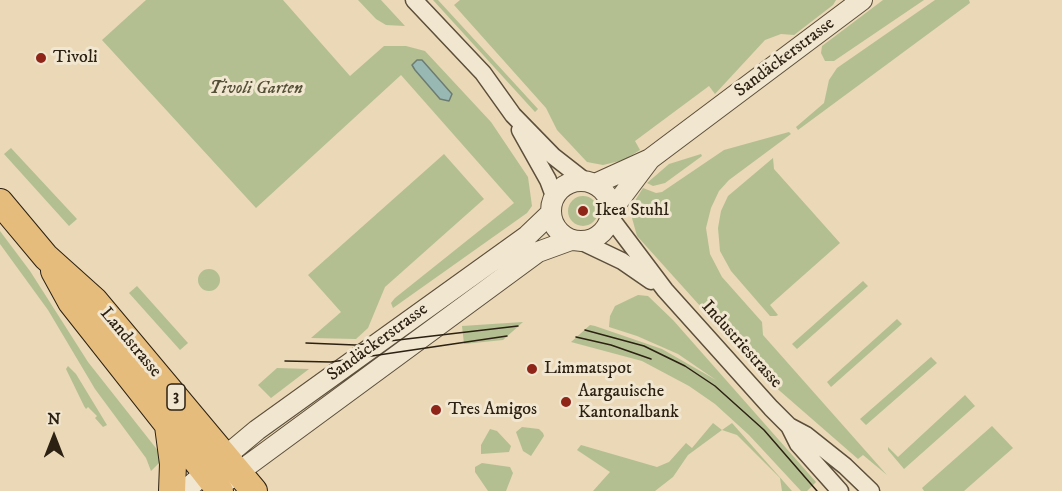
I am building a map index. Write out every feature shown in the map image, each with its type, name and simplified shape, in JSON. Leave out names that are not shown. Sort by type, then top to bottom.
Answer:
[{"type":"main road","name":"Landstrasse","points":[[0,202],[46,257],[95,301],[239,473]]},
{"type":"main road","name":"Landstrasse","points":[[46,257],[71,302],[215,486]]},
{"type":"main road","points":[[167,426],[173,464],[172,491]]},
{"type":"street","points":[[414,0],[483,74],[513,115],[553,156],[590,182],[609,200],[611,214],[603,232],[588,240],[575,240],[557,230],[552,205],[513,115]]},
{"type":"street","name":"Sandäckerstrasse","points":[[590,182],[650,159],[862,0]]},
{"type":"street","name":"Sandäckerstrasse","points":[[611,214],[650,159]]},
{"type":"street","points":[[552,205],[567,184],[590,182]]},
{"type":"street","name":"Sandäckerstrasse","points":[[239,473],[257,430],[526,236],[552,205]]},
{"type":"street","name":"Industriestrasse","points":[[611,214],[665,290],[789,426],[798,444],[840,491]]},
{"type":"street","name":"Sandäckerstrasse","points":[[239,473],[538,252],[575,240]]},
{"type":"street","name":"Industriestrasse","points":[[575,240],[622,261],[665,290]]},
{"type":"street","points":[[403,350],[403,334],[411,319]]},
{"type":"street","name":"Industriestrasse","points":[[789,426],[806,435],[845,466],[871,491]]},
{"type":"street","points":[[184,491],[215,486],[239,473]]},
{"type":"green space","name":"Tivoli Garten","points":[[146,0],[283,0],[350,76],[384,46],[406,46],[425,51],[491,122],[528,177],[532,206],[527,213],[393,308],[391,303],[395,298],[514,203],[401,75],[256,208],[102,40]]},
{"type":"green space","points":[[358,0],[381,0],[405,26],[386,25],[376,19]]},
{"type":"green space","points":[[433,0],[438,0],[538,109],[535,112]]},
{"type":"green space","points":[[460,0],[836,0],[833,5],[794,35],[781,34],[765,40],[715,94],[709,86],[635,141],[640,150],[624,160],[603,165],[587,162],[557,130],[546,108],[454,5]]},
{"type":"green space","points":[[883,0],[924,0],[834,61],[825,61],[821,53],[822,46]]},
{"type":"green space","points":[[935,0],[969,0],[970,3],[798,130],[796,127],[824,103],[829,80],[837,68]]},
{"type":"green space","points":[[789,132],[791,134],[729,180],[719,191],[711,208],[706,228],[710,254],[722,277],[762,322],[763,335],[887,475],[863,455],[858,459],[765,378],[637,236],[632,218],[636,199],[643,188],[656,193],[662,192],[724,150]]},
{"type":"green space","points":[[11,148],[77,219],[69,226],[4,154]]},
{"type":"green space","points":[[444,154],[484,199],[385,287],[368,328],[356,339],[311,338],[341,312],[308,275]]},
{"type":"green space","points":[[701,154],[702,156],[665,183],[653,186],[647,183],[669,164]]},
{"type":"green space","points":[[773,158],[774,169],[840,243],[770,305],[778,315],[770,316],[731,271],[720,251],[718,228],[721,211],[728,196]]},
{"type":"green space","points":[[583,196],[589,197],[597,205],[597,217],[589,225],[583,226],[577,225],[569,217],[568,211],[569,205],[577,197]]},
{"type":"green space","points":[[0,231],[30,271],[88,362],[159,452],[160,462],[151,471],[146,458],[95,389],[48,310],[0,244]]},
{"type":"green space","points":[[209,269],[217,272],[220,280],[217,288],[209,291],[201,288],[198,280],[201,272]]},
{"type":"green space","points":[[863,281],[868,286],[797,349],[792,344]]},
{"type":"green space","points":[[137,286],[188,343],[180,350],[129,293]]},
{"type":"green space","points":[[638,295],[648,296],[673,320],[816,482],[807,491],[801,491],[749,435],[715,404],[689,386],[642,361],[571,342],[590,325],[595,326],[662,349],[716,380],[678,354],[637,336],[609,327],[610,316],[615,306]]},
{"type":"green space","points":[[897,319],[902,324],[831,387],[827,382]]},
{"type":"green space","points":[[523,322],[503,340],[464,344],[462,326]]},
{"type":"green space","points":[[931,357],[937,363],[866,425],[860,419]]},
{"type":"green space","points":[[68,366],[76,374],[107,425],[103,427],[95,418],[97,416],[84,406],[66,369]]},
{"type":"green space","points":[[277,368],[309,369],[271,398],[258,385]]},
{"type":"green space","points":[[965,395],[975,406],[904,469],[888,447],[898,457]]},
{"type":"green space","points":[[713,423],[722,430],[688,455],[673,477],[655,491],[593,491],[610,472],[577,450],[581,445],[657,467],[669,462],[686,443],[692,448]]},
{"type":"green space","points":[[732,423],[792,491],[782,491],[780,478],[737,435],[722,430]]},
{"type":"green space","points":[[992,426],[1013,448],[964,491],[924,491],[922,488]]},
{"type":"green space","points":[[522,427],[539,429],[544,436],[531,456],[523,451],[516,432]]},
{"type":"green space","points":[[490,429],[497,431],[511,446],[509,452],[481,454],[481,445]]},
{"type":"green space","points":[[482,463],[510,467],[513,473],[506,491],[488,491],[475,472],[475,467]]},
{"type":"water","points":[[417,60],[422,60],[452,94],[449,101],[440,99],[415,70],[412,65]]},
{"type":"tram line","points":[[306,343],[355,345],[518,326]]},
{"type":"tram line","points":[[585,330],[644,346],[685,366],[715,386],[764,430],[817,491]]},
{"type":"tram line","points":[[285,361],[331,362],[507,336]]},
{"type":"tram line","points":[[576,337],[611,345],[651,359]]},
{"type":"place","name":"Tivoli","points":[[41,58]]},
{"type":"place","name":"Ikea Stuhl","points":[[583,211]]},
{"type":"place","name":"Limmatspot","points":[[532,369]]},
{"type":"place","name":"Aargauische Kantonalbank","points":[[566,402]]},
{"type":"place","name":"Tres Amigos","points":[[436,410]]}]
